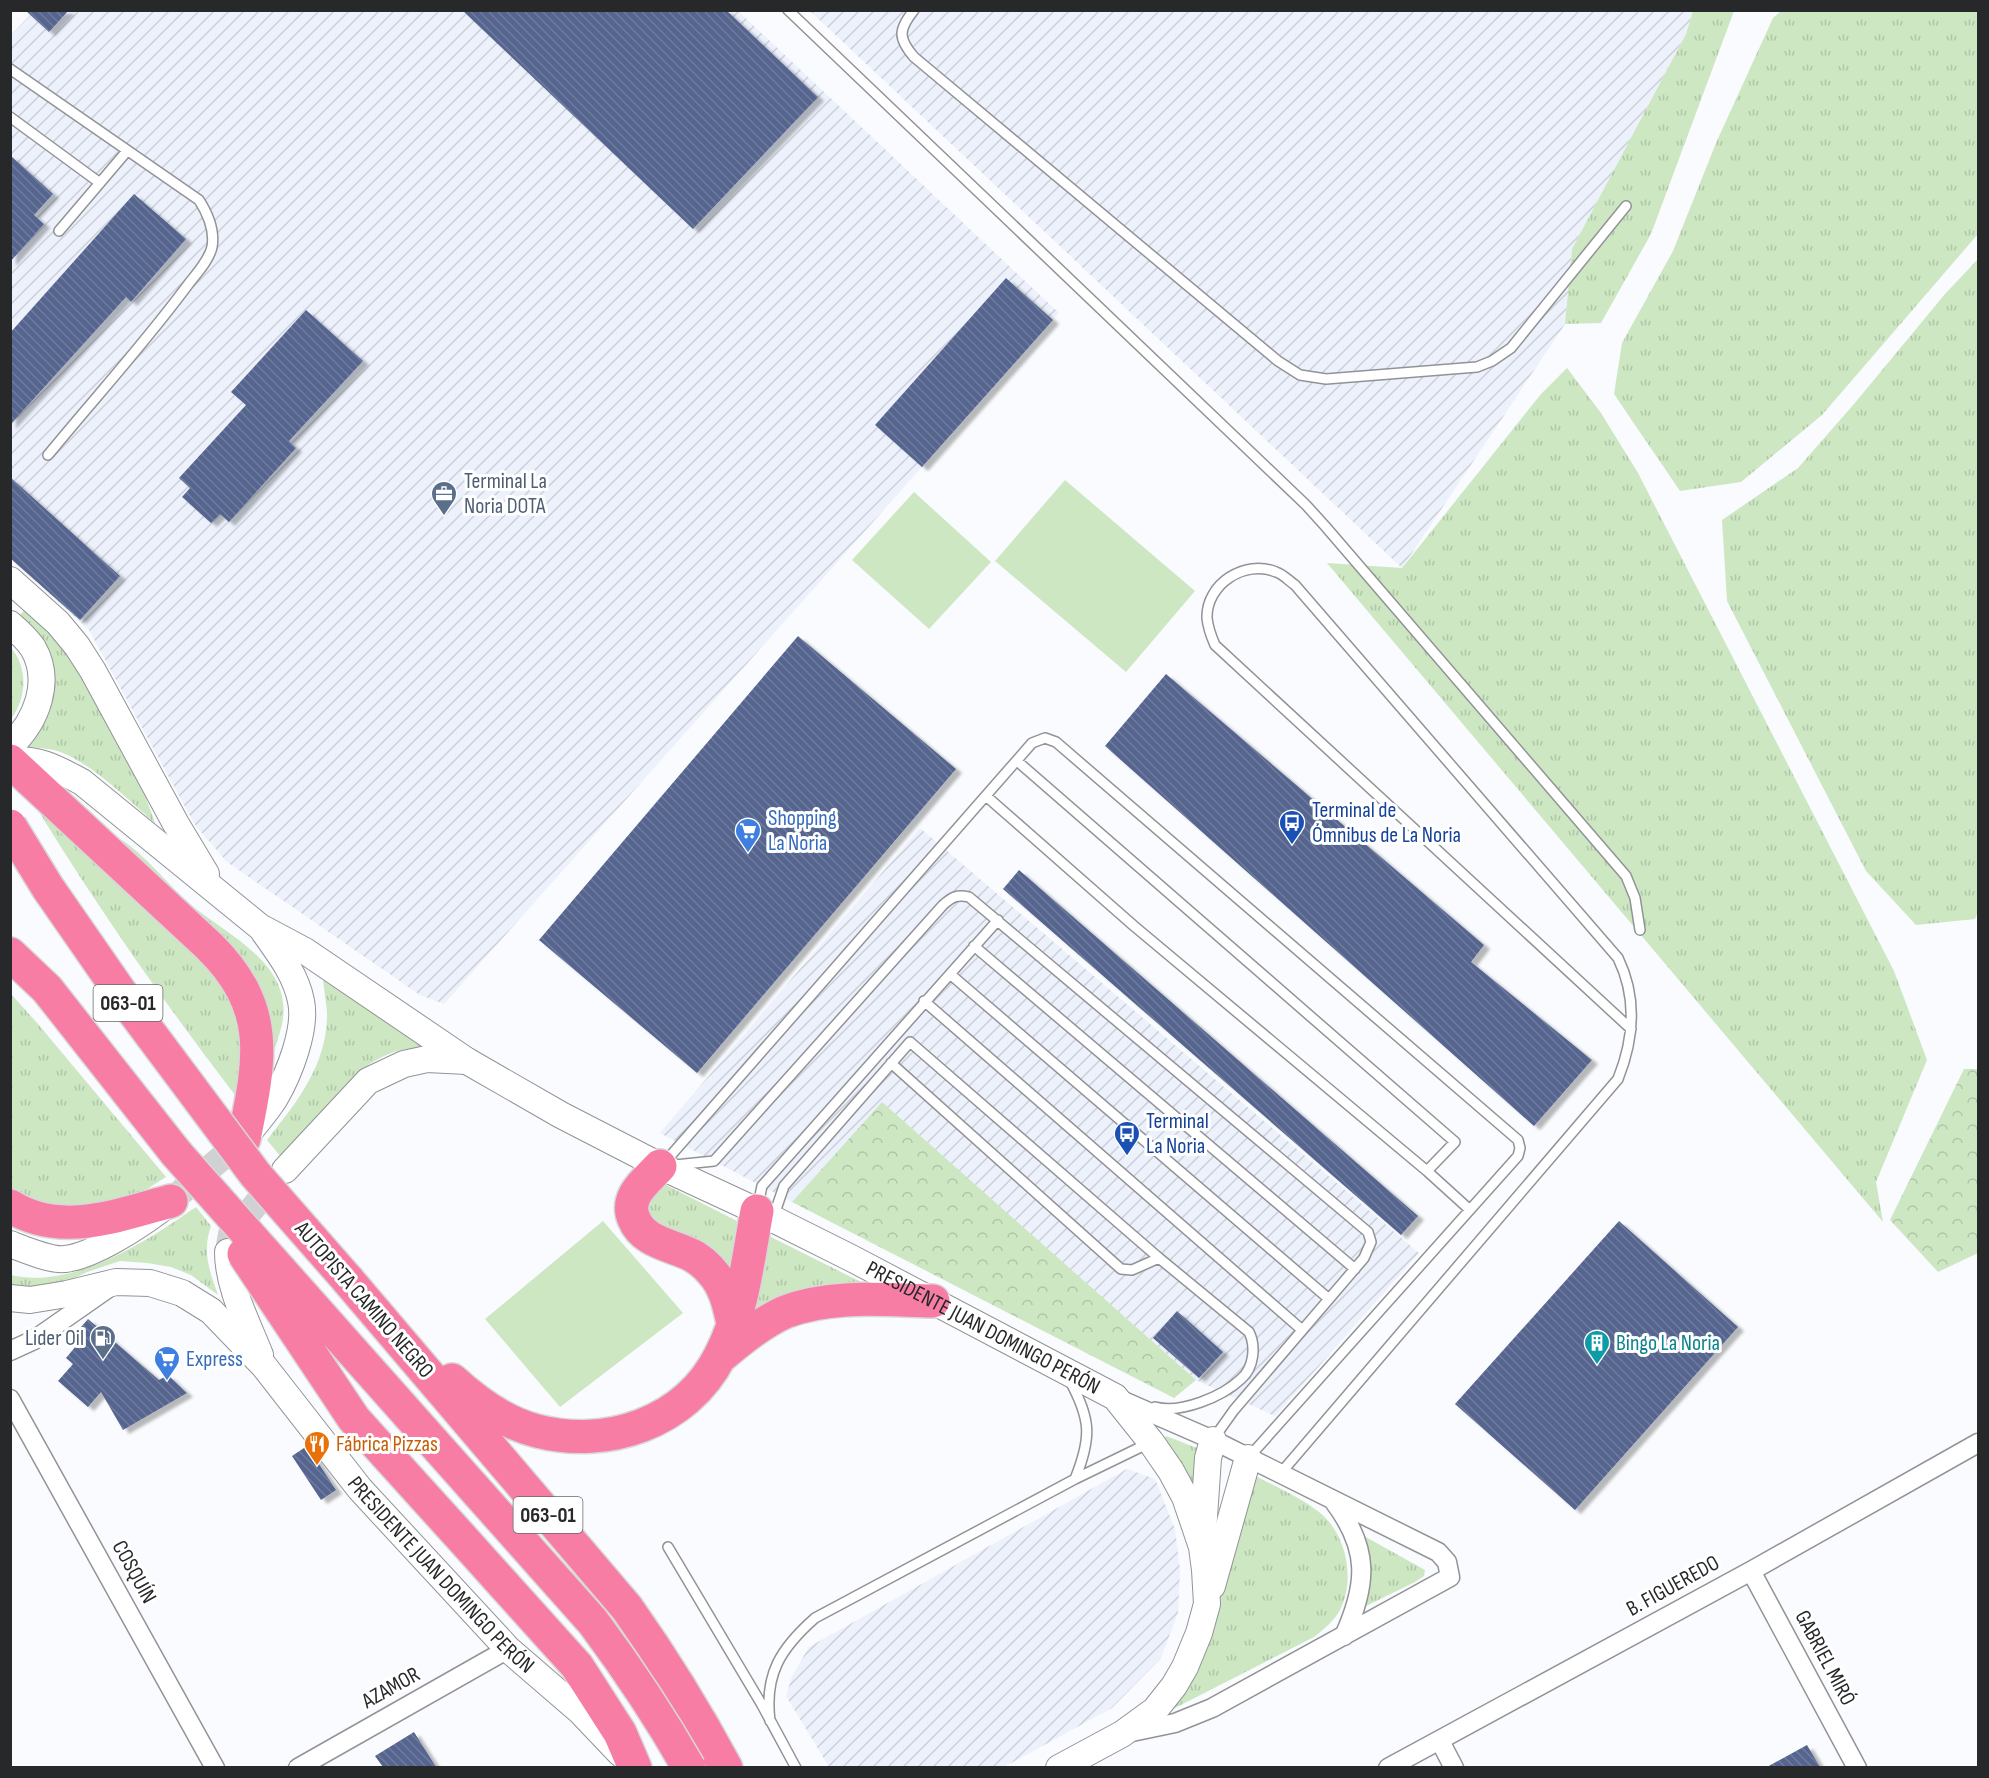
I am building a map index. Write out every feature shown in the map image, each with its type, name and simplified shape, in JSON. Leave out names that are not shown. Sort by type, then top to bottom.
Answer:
[{"type":"highway","points":[[10,761],[226,962],[245,993],[257,1035],[252,1093],[244,1138]]},
{"type":"highway","name":"AUTOPISTA CAMINO NEGRO","points":[[10,826],[48,888],[114,983],[240,1155],[627,1608],[661,1656],[726,1767]]},
{"type":"highway","name":"AUTOPISTA CAMINO NEGRO","points":[[10,954],[47,989],[176,1153],[593,1622],[656,1712],[689,1767]]},
{"type":"highway","points":[[176,1153],[354,1419],[577,1666],[620,1733],[633,1767]]},
{"type":"highway","points":[[660,1166],[631,1200],[631,1213],[637,1226],[646,1235],[697,1258],[714,1273],[726,1294],[733,1323]]},
{"type":"highway","points":[[10,1206],[41,1220],[70,1223],[107,1219],[175,1197]]},
{"type":"highway","points":[[720,1357],[733,1323],[765,1215]]},
{"type":"highway","points":[[347,1279],[459,1386],[486,1408],[508,1420],[537,1431],[589,1438],[609,1436],[663,1417],[694,1393],[720,1357],[750,1332],[784,1313],[832,1301],[933,1301]]},
{"type":"street","points":[[10,580],[57,623],[77,646],[93,671],[176,824],[217,892]]},
{"type":"street","points":[[10,624],[32,646],[41,671],[42,688],[35,712],[25,730],[10,746]]},
{"type":"street","points":[[10,761],[35,760],[53,766],[82,782],[260,927],[294,977],[302,1002],[302,1023],[291,1062],[275,1097],[244,1138]]},
{"type":"street","name":"PRESIDENTE JUAN DOMINGO PERÓN","points":[[260,927],[305,951],[467,1061],[561,1115],[660,1166],[765,1215],[1115,1397],[1213,1440],[1438,1552],[1448,1562],[1450,1577],[1344,1636]]},
{"type":"street","points":[[285,1170],[368,1081],[388,1070],[416,1061],[427,1059],[467,1061]]},
{"type":"street","points":[[10,1263],[30,1264],[63,1260],[91,1251],[147,1220],[175,1197]]},
{"type":"street","points":[[10,1244],[63,1260]]},
{"type":"street","points":[[228,1252],[228,1265],[238,1299],[264,1366]]},
{"type":"street","points":[[10,1351],[34,1340],[116,1282]]},
{"type":"street","name":"PRESIDENTE JUAN DOMINGO PERÓN","points":[[10,1298],[30,1300],[116,1282],[150,1283],[182,1293],[211,1311],[264,1366],[360,1489],[508,1649],[581,1712],[633,1767]]},
{"type":"street","points":[[1115,1397],[1151,1442],[1185,1497],[1202,1548],[1207,1604]]},
{"type":"street","name":"COSQUÍN","points":[[10,1399],[215,1767]]},
{"type":"street","points":[[1202,1548],[1208,1458],[1213,1440]]},
{"type":"street","name":"B. FIGUEREDO","points":[[1388,1767],[1440,1741],[1751,1571],[1978,1443]]},
{"type":"street","points":[[1059,1767],[1122,1734],[1155,1710],[1174,1686],[1185,1667],[1199,1633],[1248,1458]]},
{"type":"street","points":[[1122,1734],[1175,1724],[1344,1636],[1357,1608],[1362,1581],[1361,1566],[1359,1546],[1348,1520],[1334,1501]]},
{"type":"street","name":"GABRIEL MIRÓ","points":[[1751,1571],[1857,1767]]},
{"type":"street","name":"AZAMOR","points":[[298,1767],[508,1649]]},
{"type":"street","points":[[1440,1741],[1454,1767]]},
{"type":"lane","points":[[788,10],[1325,526],[1626,876],[1635,898],[1640,930]]},
{"type":"lane","points":[[914,10],[905,22],[901,34],[905,46],[915,57],[1278,361],[1300,375],[1326,379],[1477,367],[1492,361],[1511,348],[1626,206]]},
{"type":"lane","points":[[10,69],[198,200],[207,212],[211,225],[212,247],[207,258],[169,310],[48,455]]},
{"type":"lane","points":[[10,117],[100,183]]},
{"type":"lane","points":[[59,231],[126,152]]},
{"type":"lane","points":[[1280,1474],[1618,1079],[1627,1058],[1632,1011],[1629,987],[1618,958],[1295,585],[1277,572],[1257,568],[1241,570],[1226,579],[1211,599],[1207,616],[1215,645],[1630,1029]]},
{"type":"lane","points":[[660,1166],[1032,743],[1045,738],[1056,742],[1518,1140],[1520,1148],[1518,1156],[1248,1458]]},
{"type":"lane","points":[[1017,761],[1455,1142],[1427,1171]]},
{"type":"lane","points":[[986,796],[1134,926],[1427,1171],[1470,1210]]},
{"type":"lane","points":[[660,1166],[714,1161],[952,897],[962,895],[969,897],[1368,1232],[1371,1242],[1364,1258],[1301,1329],[1234,1410],[1213,1440]]},
{"type":"lane","points":[[765,1215],[762,1186],[998,920]]},
{"type":"lane","points":[[974,946],[1355,1269]]},
{"type":"lane","points":[[950,974],[1329,1299]]},
{"type":"lane","points":[[924,1001],[1301,1329]]},
{"type":"lane","points":[[765,1215],[783,1186],[910,1042],[1159,1258],[1249,1332],[1253,1340],[1254,1352],[1242,1379],[1210,1399],[1166,1410],[1115,1397]]},
{"type":"lane","points":[[891,1063],[1121,1269],[1132,1270],[1159,1258]]},
{"type":"lane","points":[[1064,1370],[1079,1398],[1087,1422],[1084,1456],[1075,1479]]},
{"type":"lane","points":[[770,1721],[768,1699],[771,1679],[779,1659],[795,1636],[815,1618],[1075,1479],[1151,1442]]},
{"type":"lane","points":[[668,1547],[796,1767]]},
{"type":"shaded area","name":"Terminal La Noria DOTA","points":[[34,11],[738,11],[1059,313],[444,1004],[420,995],[227,862],[195,825],[89,630],[11,558],[10,36]]},
{"type":"shaded area","points":[[810,11],[1693,11],[1686,34],[1572,249],[1565,324],[1402,568]]},
{"type":"shaded area","points":[[920,828],[1419,1253],[1275,1416],[1196,1380],[882,1103],[792,1202],[660,1133]]},
{"type":"shaded area","points":[[1127,1469],[1155,1479],[1175,1529],[1180,1570],[1178,1613],[1161,1658],[1112,1708],[1004,1767],[829,1767],[786,1696],[792,1676],[809,1647]]},
{"type":"green space","points":[[1693,11],[1734,11],[1651,234],[1601,323],[1565,324],[1572,249],[1686,34]]},
{"type":"green space","points":[[1781,11],[1978,11],[1978,234],[1822,415],[1741,482],[1680,491],[1614,394],[1622,343],[1673,251],[1716,143],[1773,18]]},
{"type":"green space","points":[[1978,259],[1978,912],[1975,919],[1916,925],[1866,871],[1727,601],[1722,520],[1798,468],[1945,294]]},
{"type":"green space","points":[[1567,368],[1601,413],[1638,473],[1894,971],[1927,1060],[1876,1182],[1883,1222],[1327,563],[1402,568],[1541,394]]},
{"type":"green space","points":[[1065,480],[1195,591],[1126,672],[995,561]]},
{"type":"green space","points":[[914,492],[991,562],[929,629],[852,560]]},
{"type":"green space","points":[[27,607],[83,672],[135,767],[155,823],[107,781],[80,762],[54,750],[21,746],[36,634],[20,615]]},
{"type":"green space","points":[[11,648],[21,665],[23,684],[20,702],[11,719]]},
{"type":"green space","points":[[27,792],[131,888],[227,989],[241,1043],[242,1068],[235,1095],[126,946]]},
{"type":"green space","points":[[119,838],[138,853],[190,904],[258,956],[271,972],[280,989],[284,1009],[280,1032],[270,1058],[267,1032],[118,840]]},
{"type":"green space","points":[[323,980],[432,1049],[430,1051],[412,1049],[395,1052],[364,1068],[281,1157],[267,1140],[309,1081],[322,1049],[327,1012]]},
{"type":"green space","points":[[11,994],[166,1177],[133,1198],[55,1212],[11,1191]]},
{"type":"green space","points":[[1964,1069],[1978,1069],[1978,1253],[1938,1272],[1890,1220]]},
{"type":"green space","points":[[882,1102],[1196,1380],[1174,1398],[792,1202]]},
{"type":"green space","points":[[658,1181],[737,1221],[731,1274],[658,1226],[646,1209]]},
{"type":"green space","points":[[196,1207],[211,1226],[207,1252],[209,1269],[218,1295],[191,1275],[171,1267],[120,1261],[87,1272],[55,1288],[11,1291],[11,1275],[35,1278],[84,1269],[132,1247]]},
{"type":"green space","points":[[603,1221],[683,1313],[560,1407],[485,1319]]},
{"type":"green space","points":[[759,1231],[867,1285],[755,1315],[750,1286]]},
{"type":"green space","points":[[1166,1436],[1197,1448],[1195,1488],[1164,1439]]},
{"type":"green space","points":[[1250,1473],[1302,1501],[1328,1521],[1342,1544],[1346,1557],[1348,1571],[1345,1598],[1335,1618],[1314,1637],[1173,1709],[1205,1653],[1216,1616],[1220,1584]]},
{"type":"green space","points":[[1364,1536],[1425,1570],[1424,1576],[1366,1606],[1371,1577]]},
{"type":"building","points":[[25,10],[69,10],[49,32]]},
{"type":"building","points":[[462,10],[726,10],[818,97],[693,229]]},
{"type":"building","points":[[10,155],[53,194],[34,215],[44,224],[10,262]]},
{"type":"building","points":[[134,194],[186,239],[131,302],[126,297],[10,425],[10,333]]},
{"type":"building","points":[[1006,278],[1053,320],[922,467],[875,425]]},
{"type":"building","points":[[306,310],[363,361],[289,441],[296,448],[229,522],[220,514],[211,523],[182,497],[190,488],[179,478],[246,405],[231,392]]},
{"type":"building","points":[[10,477],[120,576],[80,620],[10,558]]},
{"type":"building","name":"Shopping La Noria","points":[[798,636],[956,769],[697,1073],[539,940]]},
{"type":"building","name":"Terminal de Ómnibus de La Noria","points":[[1166,674],[1484,945],[1471,962],[1592,1060],[1534,1126],[1105,746]]},
{"type":"building","points":[[1019,870],[1418,1216],[1401,1235],[1003,889]]},
{"type":"building","name":"Bingo La Noria","points":[[1619,1221],[1738,1327],[1575,1510],[1455,1404]]},
{"type":"building","points":[[1177,1311],[1223,1352],[1199,1378],[1153,1338]]},
{"type":"building","points":[[88,1319],[159,1380],[168,1375],[187,1393],[123,1430],[101,1392],[88,1407],[58,1381],[73,1364],[66,1358],[76,1346],[69,1341]]},
{"type":"building","points":[[307,1446],[336,1490],[321,1500],[292,1456]]},
{"type":"building","points":[[414,1732],[436,1767],[383,1767],[375,1756]]},
{"type":"building","points":[[1807,1745],[1820,1767],[1767,1767]]},
{"type":"tunnel","points":[[180,1193],[244,1139]]},
{"type":"tunnel","points":[[228,1252],[231,1234],[279,1177]]},
{"type":"place","name":"Terminal La Noria DOTA","points":[[444,517]]},
{"type":"place","name":"Terminal de Ómnibus de La Noria","points":[[1292,846]]},
{"type":"place","name":"Shopping La Noria","points":[[748,854]]},
{"type":"place","name":"Terminal La Noria","points":[[1127,1157]]},
{"type":"place","name":"Lider Oil","points":[[103,1361]]},
{"type":"place","name":"Bingo La Noria","points":[[1597,1366]]},
{"type":"place","name":"Express","points":[[167,1382]]},
{"type":"place","name":"Fábrica Pizzas","points":[[317,1467]]}]
